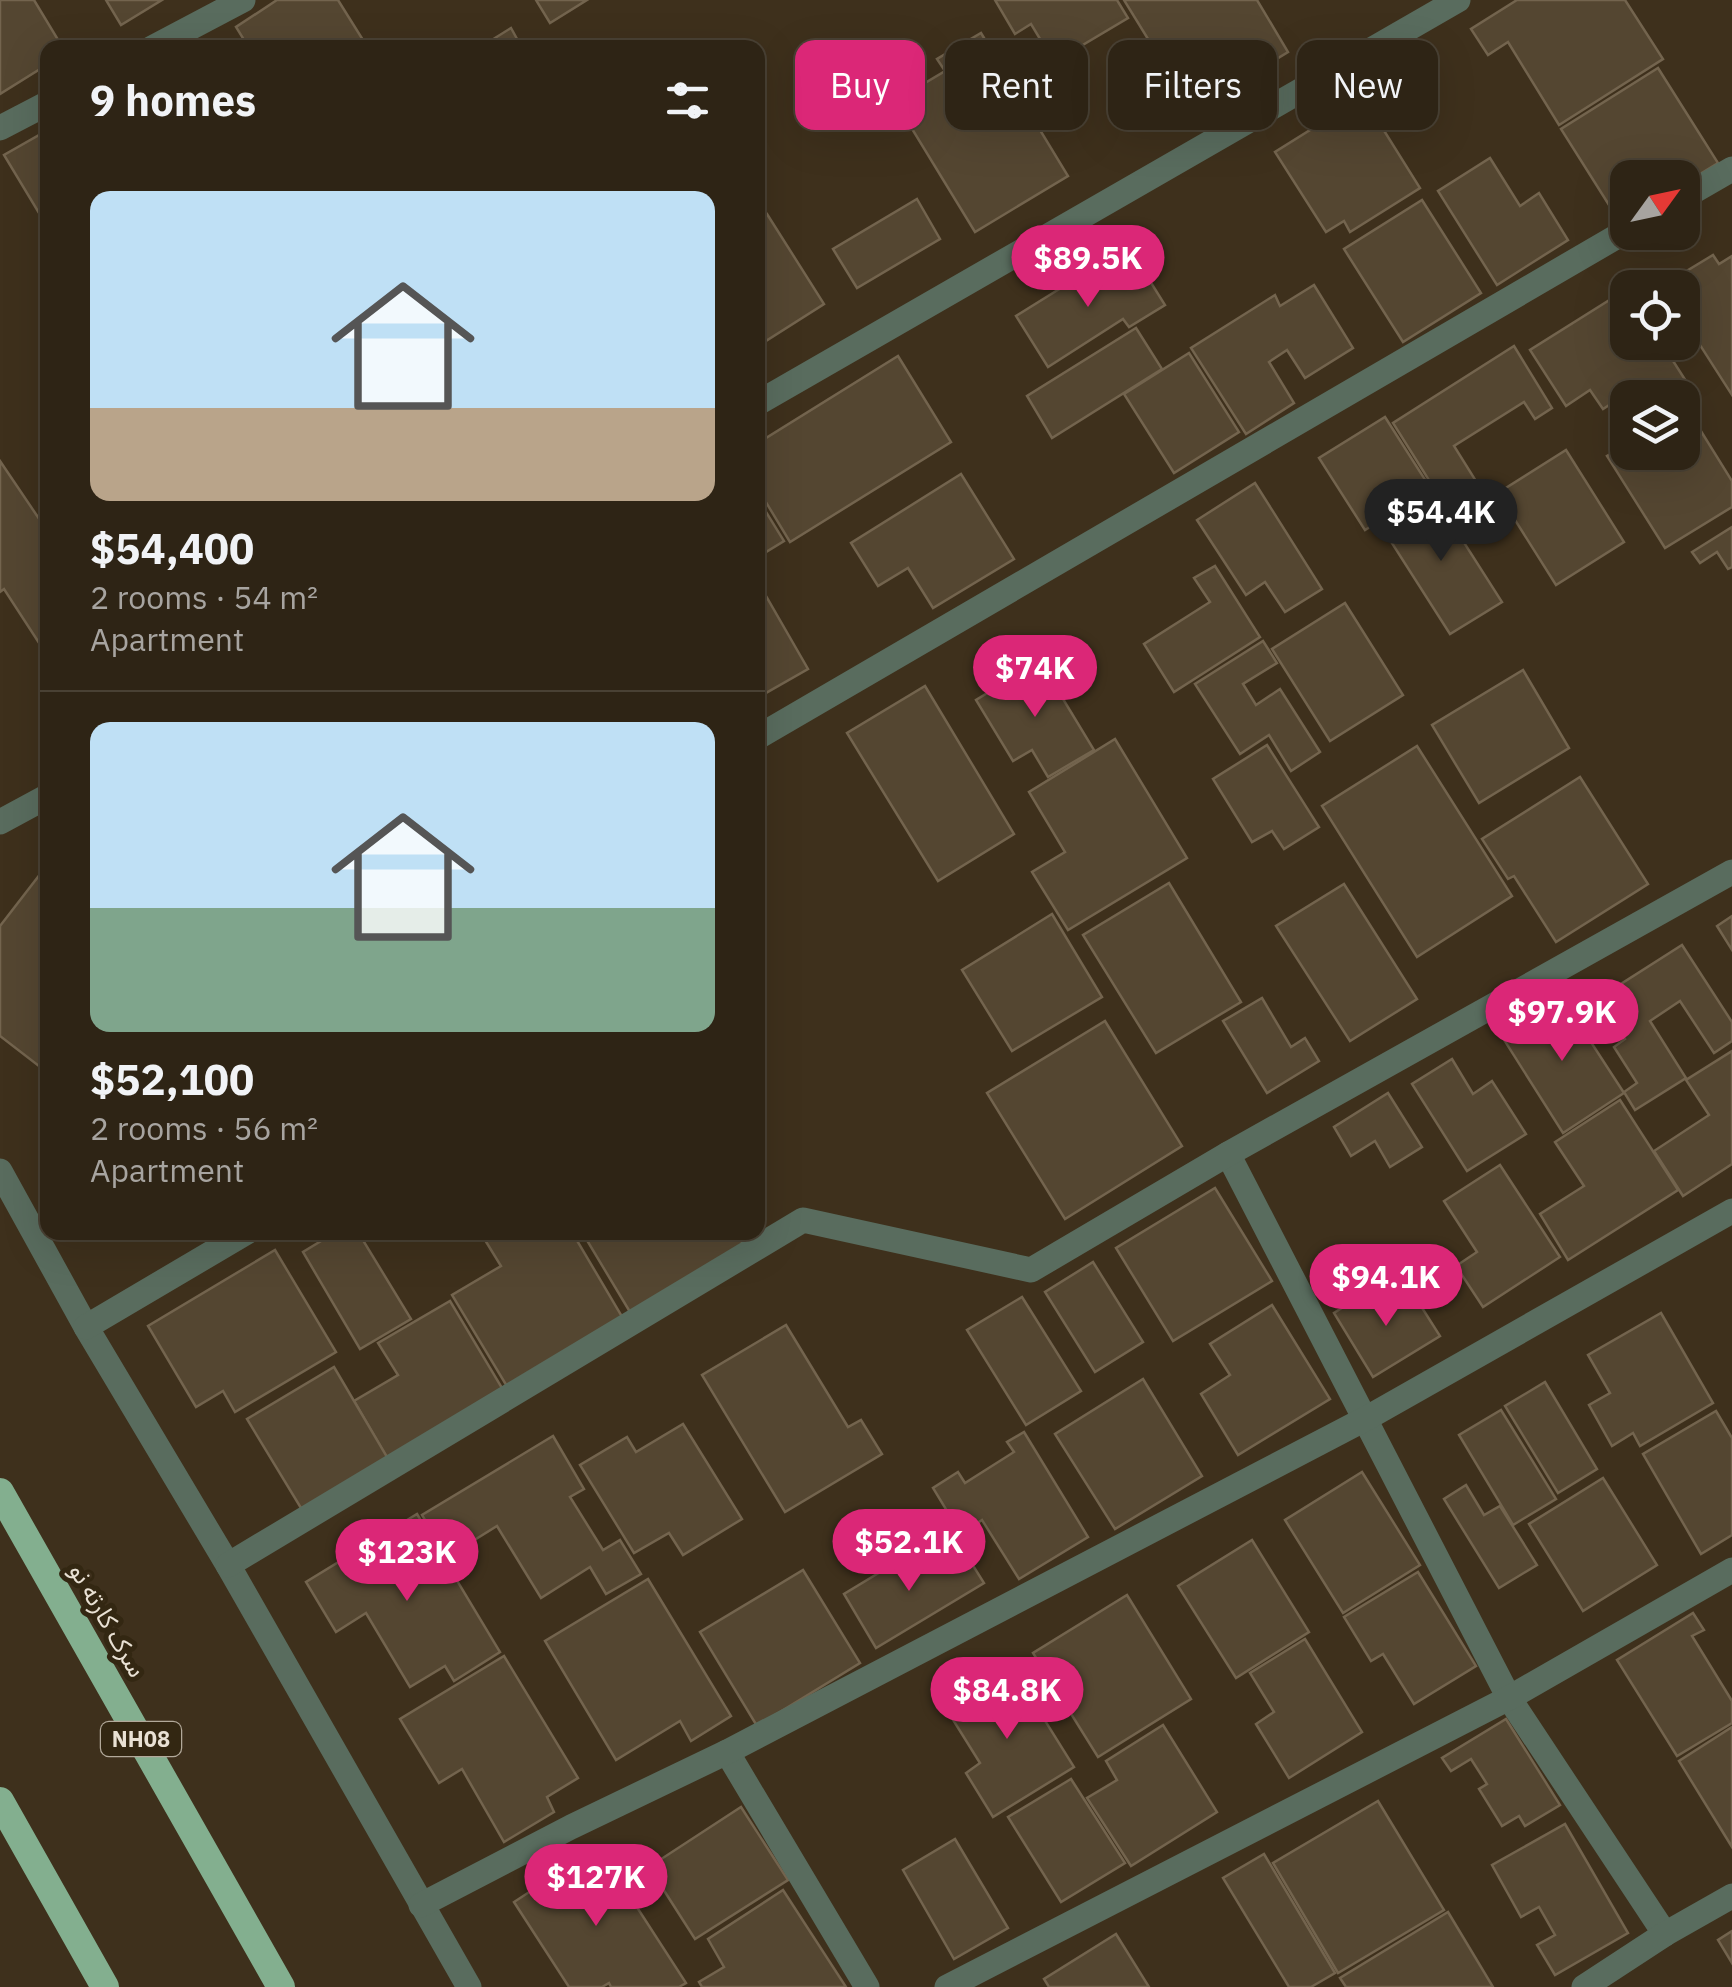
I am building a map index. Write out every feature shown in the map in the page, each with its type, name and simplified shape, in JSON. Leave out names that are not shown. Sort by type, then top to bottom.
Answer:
[{"type":"highway","name":"سرک کارته نو","points":[[0,1492],[281,1987]]},
{"type":"highway","points":[[0,1800],[105,1987]]},
{"type":"street","points":[[167,40],[242,0]]},
{"type":"street","points":[[765,400],[1458,0]]},
{"type":"street","points":[[0,128],[40,107]]},
{"type":"street","points":[[1700,188],[1732,170]]},
{"type":"street","points":[[765,734],[1610,241]]},
{"type":"street","points":[[0,822],[40,800]]},
{"type":"street","points":[[228,1565],[803,1220],[1031,1270],[1228,1154],[1732,872]]},
{"type":"street","points":[[1228,1154],[1510,1698],[1665,1934]]},
{"type":"street","points":[[0,1171],[86,1328],[228,1565],[469,1987]]},
{"type":"street","points":[[421,1905],[727,1752],[1367,1418],[1732,1210]]},
{"type":"street","points":[[86,1328],[234,1240]]},
{"type":"street","points":[[947,1987],[1510,1698],[1732,1570]]},
{"type":"street","points":[[727,1752],[867,1987]]},
{"type":"street","points":[[1584,1987],[1732,1896]]},
{"type":"building","points":[[0,0],[34,0],[58,40],[40,40],[40,69],[0,94]]},
{"type":"building","points":[[106,0],[162,0],[121,25]]},
{"type":"building","points":[[277,0],[338,0],[363,40],[244,40],[236,27]]},
{"type":"building","points":[[536,0],[587,0],[550,23]]},
{"type":"building","points":[[995,0],[1117,0],[1128,18],[1088,42],[1041,40],[1031,24],[1015,34]]},
{"type":"building","points":[[1124,0],[1257,0],[1288,52],[1277,59],[1277,40],[1149,40]]},
{"type":"building","points":[[1517,0],[1625,0],[1663,59],[1559,125],[1508,42],[1488,55],[1471,29]]},
{"type":"building","points":[[511,28],[518,40],[492,40]]},
{"type":"building","points":[[945,54],[945,71],[937,59]]},
{"type":"building","points":[[1658,68],[1718,163],[1700,174],[1700,160],[1610,160],[1610,207],[1561,129]]},
{"type":"building","points":[[945,71],[945,130],[1040,130],[1068,176],[975,232],[913,130],[925,130],[925,83]]},
{"type":"building","points":[[1310,130],[1384,130],[1420,188],[1350,232],[1344,221],[1326,232],[1275,152]]},
{"type":"building","points":[[40,135],[40,215],[4,155]]},
{"type":"building","points":[[1490,158],[1520,206],[1539,193],[1568,240],[1497,285],[1438,191]]},
{"type":"building","points":[[917,199],[940,239],[857,288],[833,249]]},
{"type":"building","points":[[1422,200],[1481,293],[1403,342],[1344,249]]},
{"type":"building","points":[[765,215],[824,304],[765,342]]},
{"type":"building","points":[[1713,255],[1719,264],[1732,256],[1732,395],[1700,345],[1700,270],[1688,270]]},
{"type":"building","points":[[1138,262],[1165,305],[1129,327],[1123,319],[1048,367],[1016,316],[1098,265],[1108,280]]},
{"type":"building","points":[[1314,285],[1353,348],[1305,378],[1287,350],[1269,362],[1294,403],[1246,434],[1191,348],[1275,295],[1280,306]]},
{"type":"building","points":[[1610,300],[1610,360],[1672,360],[1685,380],[1610,380],[1610,404],[1603,409],[1590,390],[1566,406],[1530,350]]},
{"type":"building","points":[[1136,328],[1162,369],[1052,438],[1027,396]]},
{"type":"building","points":[[1514,346],[1552,408],[1535,419],[1524,402],[1454,446],[1499,518],[1466,539],[1393,423]]},
{"type":"building","points":[[1189,353],[1239,432],[1174,473],[1124,394]]},
{"type":"building","points":[[898,356],[951,442],[790,542],[765,501],[765,439]]},
{"type":"building","points":[[1385,417],[1431,489],[1365,530],[1319,458]]},
{"type":"building","points":[[1700,430],[1732,481],[1732,507],[1665,548],[1616,470],[1700,470]]},
{"type":"building","points":[[1566,450],[1624,542],[1556,585],[1498,493]]},
{"type":"building","points":[[0,461],[40,520],[40,644],[4,589],[0,592]]},
{"type":"building","points":[[961,474],[1014,559],[933,608],[908,568],[878,586],[851,543]]},
{"type":"building","points":[[1255,483],[1322,589],[1285,612],[1265,582],[1246,595],[1197,520]]},
{"type":"building","points":[[1433,494],[1502,602],[1450,634],[1381,526]]},
{"type":"building","points":[[765,510],[784,541],[765,553]]},
{"type":"building","points":[[1732,527],[1732,567],[1728,569],[1717,552],[1700,563],[1692,552]]},
{"type":"building","points":[[1215,566],[1260,637],[1174,692],[1144,644],[1210,602],[1194,578]]},
{"type":"building","points":[[765,594],[808,669],[765,694]]},
{"type":"building","points":[[1345,603],[1403,695],[1330,741],[1272,649]]},
{"type":"building","points":[[1263,641],[1277,663],[1243,684],[1256,705],[1280,689],[1320,752],[1291,771],[1269,735],[1240,754],[1195,684]]},
{"type":"building","points":[[1040,661],[1094,750],[1048,777],[1032,750],[1013,761],[976,700]]},
{"type":"building","points":[[1523,670],[1569,748],[1479,803],[1432,725]]},
{"type":"building","points":[[925,686],[1014,834],[938,881],[847,733]]},
{"type":"building","points":[[1115,739],[1187,858],[1068,930],[1032,872],[1065,852],[1029,792]]},
{"type":"building","points":[[1267,745],[1319,827],[1284,849],[1272,831],[1252,842],[1213,779]]},
{"type":"building","points":[[1417,746],[1512,896],[1417,957],[1322,806]]},
{"type":"building","points":[[1580,777],[1648,884],[1556,942],[1514,876],[1508,879],[1482,839]]},
{"type":"building","points":[[40,874],[40,1067],[0,1036],[0,926]]},
{"type":"building","points":[[1169,883],[1241,1002],[1156,1053],[1083,935]]},
{"type":"building","points":[[1344,884],[1417,999],[1350,1041],[1276,926]]},
{"type":"building","points":[[1052,914],[1102,997],[1012,1051],[962,970]]},
{"type":"building","points":[[1732,916],[1732,950],[1717,926]]},
{"type":"building","points":[[1682,945],[1732,1022],[1732,1041],[1714,1053],[1680,1001],[1650,1021],[1686,1078],[1635,1110],[1624,1092],[1637,1083],[1614,1047],[1625,1039],[1599,998]]},
{"type":"building","points":[[1561,996],[1624,1093],[1563,1133],[1501,1035]]},
{"type":"building","points":[[1262,998],[1291,1047],[1305,1038],[1319,1061],[1267,1093],[1223,1021]]},
{"type":"building","points":[[1105,1021],[1182,1146],[1065,1219],[987,1093]]},
{"type":"building","points":[[1732,1051],[1732,1164],[1683,1196],[1654,1151],[1709,1115],[1686,1080]]},
{"type":"building","points":[[1452,1059],[1473,1094],[1492,1081],[1526,1134],[1467,1171],[1412,1084]]},
{"type":"building","points":[[1388,1093],[1422,1147],[1390,1167],[1375,1141],[1351,1156],[1334,1127]]},
{"type":"building","points":[[1620,1100],[1678,1190],[1568,1260],[1540,1214],[1584,1186],[1555,1142]]},
{"type":"building","points":[[1500,1165],[1560,1257],[1483,1307],[1456,1266],[1477,1252],[1444,1201]]},
{"type":"building","points":[[1215,1188],[1272,1281],[1173,1341],[1116,1248]]},
{"type":"building","points":[[323,1240],[363,1240],[411,1319],[360,1349],[303,1252]]},
{"type":"building","points":[[485,1240],[577,1240],[624,1320],[508,1388],[452,1295],[501,1266]]},
{"type":"building","points":[[587,1240],[741,1240],[743,1244],[630,1312]]},
{"type":"building","points":[[275,1250],[336,1352],[235,1412],[223,1391],[196,1407],[148,1326]]},
{"type":"building","points":[[1093,1262],[1143,1342],[1095,1372],[1045,1292]]},
{"type":"building","points":[[1375,1287],[1387,1307],[1412,1292],[1440,1336],[1373,1377],[1334,1313]]},
{"type":"building","points":[[1022,1297],[1081,1391],[1026,1425],[967,1330]]},
{"type":"building","points":[[450,1301],[502,1388],[387,1458],[354,1401],[398,1375],[378,1343]]},
{"type":"building","points":[[1272,1305],[1330,1399],[1238,1455],[1201,1394],[1230,1375],[1210,1344]]},
{"type":"building","points":[[1661,1313],[1713,1403],[1640,1446],[1633,1433],[1612,1446],[1589,1405],[1610,1393],[1588,1355]]},
{"type":"building","points":[[786,1325],[848,1427],[861,1420],[882,1454],[785,1512],[702,1375]]},
{"type":"building","points":[[334,1367],[390,1462],[304,1513],[247,1419]]},
{"type":"building","points":[[1143,1379],[1202,1476],[1115,1529],[1055,1434]]},
{"type":"building","points":[[1545,1382],[1597,1469],[1558,1493],[1505,1406]]},
{"type":"building","points":[[1501,1410],[1556,1499],[1513,1525],[1459,1435]]},
{"type":"building","points":[[1716,1411],[1732,1438],[1732,1535],[1701,1554],[1643,1454]]},
{"type":"building","points":[[683,1424],[742,1519],[683,1555],[669,1533],[634,1553],[580,1465],[627,1437],[636,1452]]},
{"type":"building","points":[[1024,1432],[1088,1537],[1019,1579],[982,1520],[961,1534],[933,1488],[958,1472],[965,1483],[1014,1452],[1007,1442]]},
{"type":"building","points":[[553,1436],[584,1489],[570,1497],[603,1550],[620,1540],[641,1574],[606,1594],[590,1567],[541,1598],[497,1526],[447,1557],[422,1515]]},
{"type":"building","points":[[1362,1472],[1420,1565],[1343,1613],[1285,1520]]},
{"type":"building","points":[[1603,1478],[1657,1565],[1583,1611],[1529,1524]]},
{"type":"building","points":[[1466,1485],[1484,1515],[1500,1506],[1537,1565],[1499,1588],[1444,1499]]},
{"type":"building","points":[[417,1514],[500,1652],[454,1681],[445,1666],[410,1687],[366,1613],[336,1632],[306,1582]]},
{"type":"building","points":[[1252,1540],[1309,1632],[1236,1678],[1178,1586]]},
{"type":"building","points":[[925,1545],[941,1572],[967,1556],[984,1583],[876,1648],[844,1594]]},
{"type":"building","points":[[803,1570],[860,1663],[757,1726],[700,1632]]},
{"type":"building","points":[[1418,1572],[1476,1666],[1414,1704],[1383,1654],[1371,1661],[1344,1617]]},
{"type":"building","points":[[648,1579],[731,1716],[691,1741],[680,1721],[616,1760],[545,1641]]},
{"type":"building","points":[[1127,1595],[1191,1699],[1098,1757],[1033,1653]]},
{"type":"building","points":[[1693,1613],[1704,1630],[1692,1636],[1732,1701],[1732,1723],[1677,1756],[1617,1660]]},
{"type":"building","points":[[1305,1639],[1362,1732],[1289,1778],[1256,1724],[1274,1712],[1250,1673]]},
{"type":"building","points":[[504,1656],[578,1778],[547,1797],[554,1812],[504,1842],[462,1769],[439,1783],[400,1719]]},
{"type":"building","points":[[1011,1666],[1074,1767],[993,1817],[966,1773],[980,1763],[945,1707]]},
{"type":"building","points":[[1506,1719],[1560,1805],[1525,1826],[1519,1816],[1502,1826],[1479,1789],[1487,1784],[1471,1759],[1451,1771],[1442,1758]]},
{"type":"building","points":[[1163,1725],[1217,1812],[1131,1866],[1087,1798],[1117,1780],[1106,1761]]},
{"type":"building","points":[[1732,1727],[1732,1847],[1679,1761]]},
{"type":"building","points":[[1071,1779],[1125,1863],[1061,1902],[1008,1817]]},
{"type":"building","points":[[1378,1801],[1444,1910],[1338,1973],[1273,1863]]},
{"type":"building","points":[[741,1807],[788,1880],[695,1939],[649,1867]]},
{"type":"building","points":[[1565,1824],[1628,1933],[1555,1975],[1537,1945],[1555,1935],[1539,1907],[1521,1917],[1492,1865]]},
{"type":"building","points":[[955,1839],[1008,1928],[954,1959],[903,1870]]},
{"type":"building","points":[[598,1847],[686,1983],[679,1987],[611,1987],[609,1983],[602,1987],[569,1987],[514,1902]]},
{"type":"building","points":[[1264,1854],[1335,1973],[1311,1987],[1289,1987],[1223,1878]]},
{"type":"building","points":[[783,1890],[846,1987],[702,1987],[699,1982],[724,1967],[708,1939]]},
{"type":"building","points":[[1448,1912],[1493,1987],[1346,1987],[1340,1978]]},
{"type":"building","points":[[1732,1931],[1732,1963],[1718,1940]]},
{"type":"building","points":[[1116,1934],[1149,1987],[1049,1987],[1044,1979]]}]
